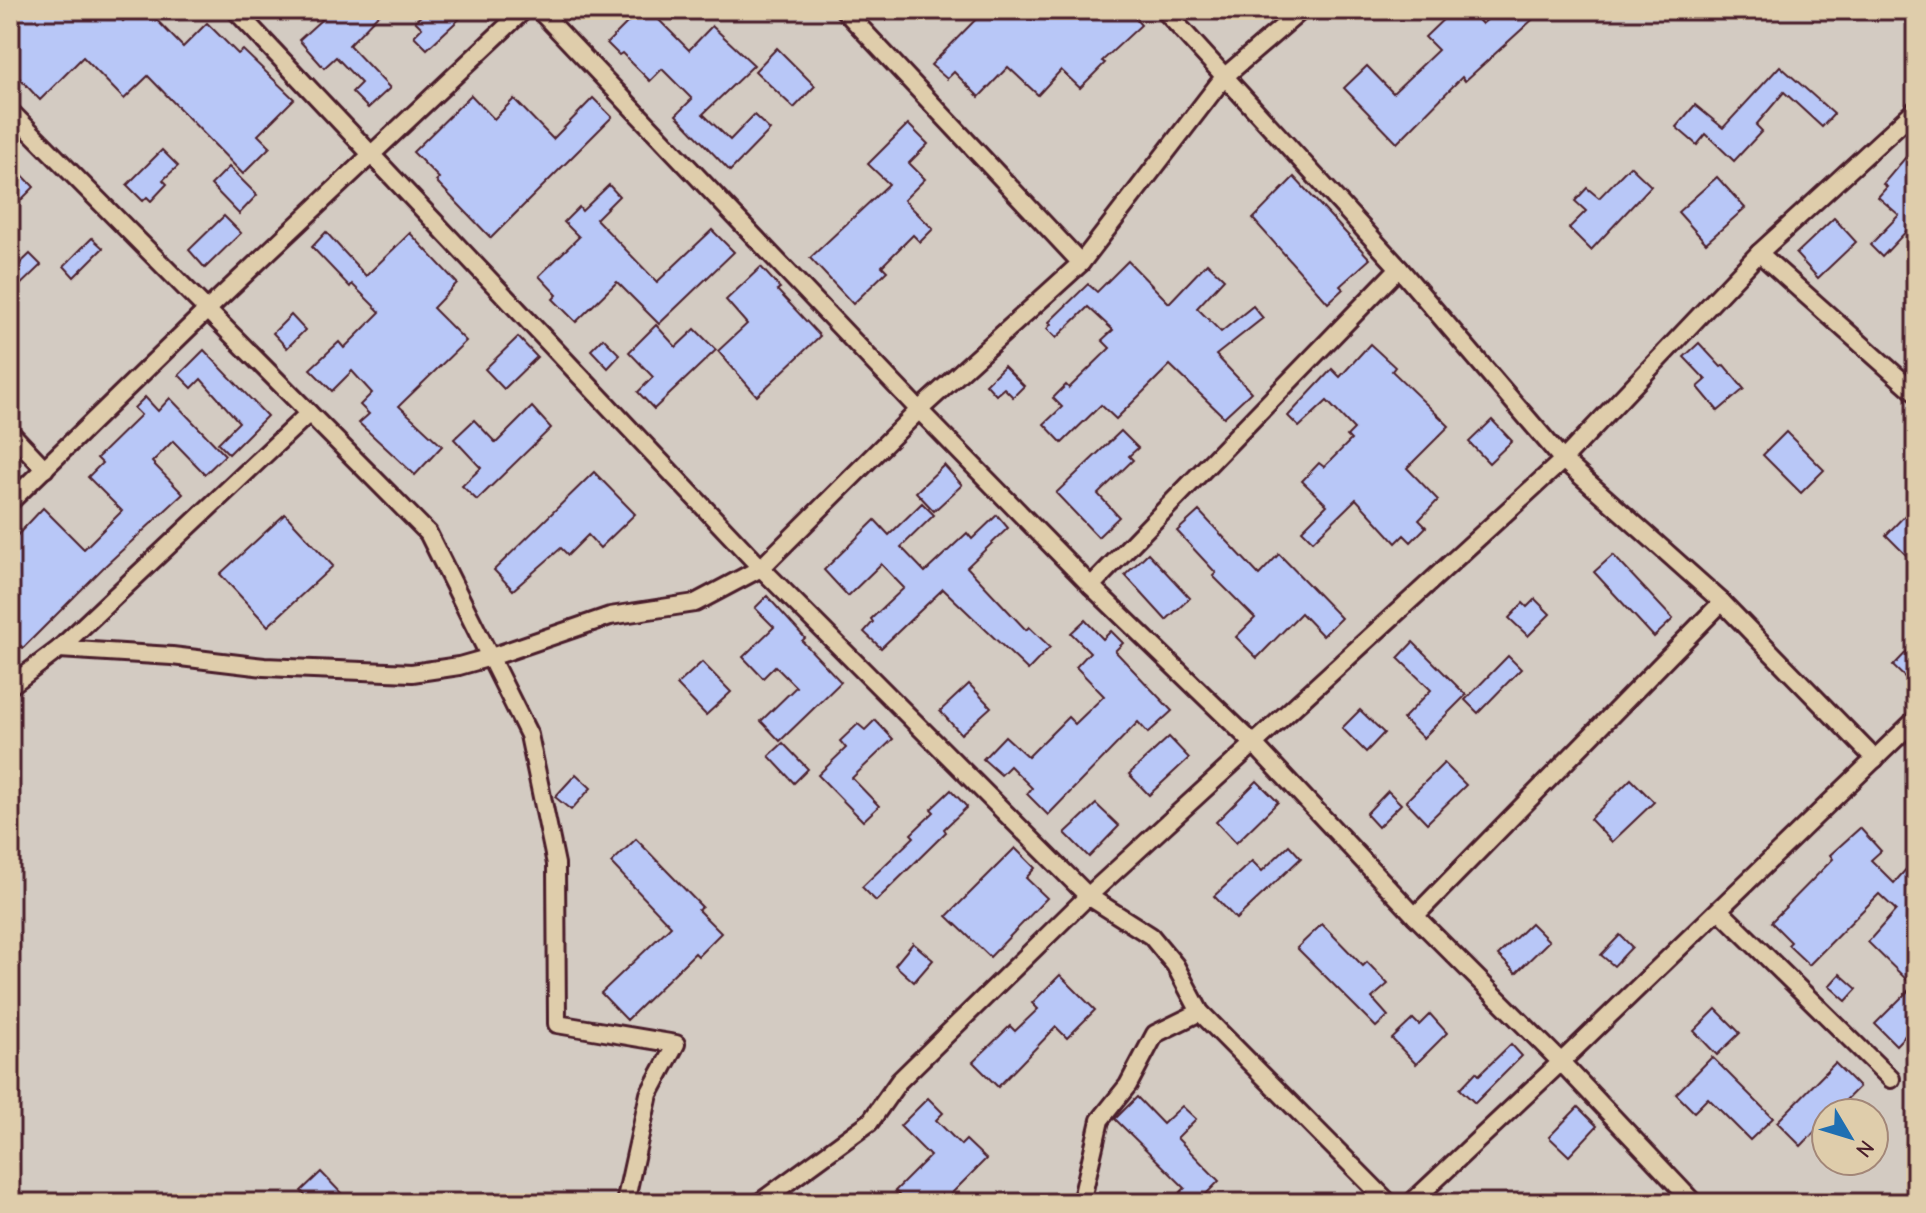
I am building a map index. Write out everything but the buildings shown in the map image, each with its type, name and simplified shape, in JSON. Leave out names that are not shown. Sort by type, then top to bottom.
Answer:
[{"type":"street","points":[[235,10],[761,568],[1088,896],[1151,936],[1175,965],[1200,1012],[1389,1203]]},
{"type":"street","points":[[10,502],[371,153],[524,10]]},
{"type":"street","points":[[539,10],[919,410],[1091,586],[1253,743],[1415,916],[1561,1062],[1694,1203]]},
{"type":"street","points":[[844,10],[1081,263]]},
{"type":"street","points":[[1164,10],[1399,268],[1563,460],[1722,602],[1875,759]]},
{"type":"street","points":[[59,649],[172,656],[264,667],[412,673],[459,666],[491,657],[610,616],[695,603],[761,568],[919,410],[1081,263],[1224,77],[1302,10]]},
{"type":"street","points":[[759,1203],[870,1122],[899,1081],[1088,896],[1563,460],[1759,253],[1916,109]]},
{"type":"street","points":[[10,111],[428,533],[529,735],[556,864],[557,1024],[676,1044],[649,1094],[625,1203]]},
{"type":"street","points":[[1759,253],[1916,393]]},
{"type":"street","points":[[1091,586],[1399,268]]},
{"type":"street","points":[[10,686],[59,649],[309,413]]},
{"type":"street","points":[[10,432],[45,469]]},
{"type":"street","points":[[1415,916],[1722,602]]},
{"type":"street","points":[[1411,1203],[1916,719]]},
{"type":"street","points":[[1719,910],[1891,1079]]},
{"type":"street","points":[[1081,1203],[1100,1120],[1128,1085],[1155,1034],[1200,1012]]}]
